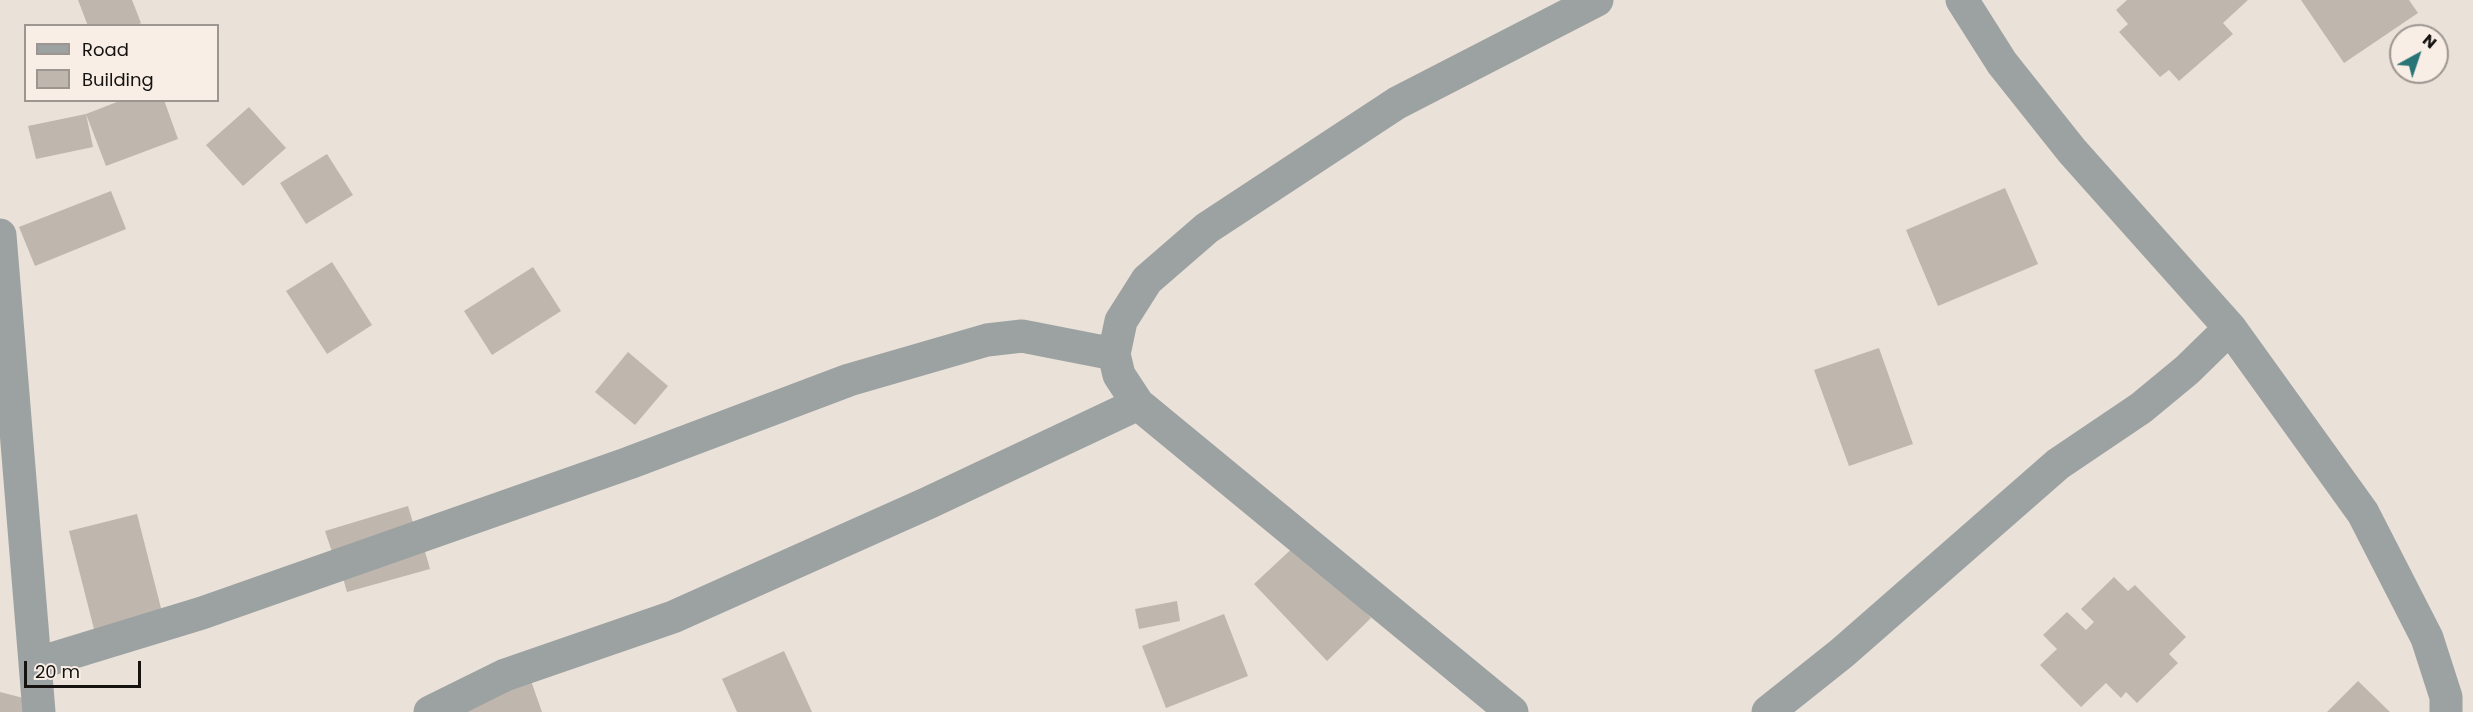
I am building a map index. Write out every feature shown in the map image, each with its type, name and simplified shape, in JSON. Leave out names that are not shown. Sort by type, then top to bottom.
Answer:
[{"type":"street","points":[[1512,712],[1138,404],[1119,375],[1114,354],[1121,321],[1147,280],[1207,228],[1397,103],[1597,0]]},
{"type":"street","points":[[1962,0],[2002,63],[2072,151],[2230,328],[2363,513],[2427,638],[2446,697],[2446,712]]},
{"type":"street","points":[[0,235],[39,712]]},
{"type":"street","points":[[1768,712],[1842,652],[2058,464],[2141,408],[2187,370],[2230,328]]},
{"type":"street","points":[[35,664],[202,613],[629,463],[849,380],[987,340],[1022,336],[1114,354]]},
{"type":"street","points":[[430,712],[505,675],[673,617],[928,503],[1138,404]]},
{"type":"building","points":[[78,0],[132,0],[141,23],[139,24],[87,24]]},
{"type":"building","points":[[2127,0],[2248,0],[2223,23],[2233,34],[2179,81],[2169,70],[2160,77],[2119,32],[2128,24],[2116,10]]},
{"type":"building","points":[[2301,0],[2409,0],[2418,13],[2402,24],[2389,24],[2389,33],[2344,63]]},
{"type":"building","points":[[117,102],[165,102],[178,139],[106,166],[86,114]]},
{"type":"building","points":[[249,107],[286,148],[243,186],[206,145]]},
{"type":"building","points":[[86,114],[93,147],[36,159],[28,126]]},
{"type":"building","points":[[327,154],[353,195],[306,224],[280,183]]},
{"type":"building","points":[[2005,188],[2038,264],[1938,306],[1906,230]]},
{"type":"building","points":[[111,191],[126,229],[35,266],[19,227]]},
{"type":"building","points":[[332,262],[372,325],[327,354],[286,291]]},
{"type":"building","points":[[533,267],[561,311],[492,355],[464,311]]},
{"type":"building","points":[[1879,348],[1913,444],[1849,466],[1814,370]]},
{"type":"building","points":[[628,352],[668,386],[635,425],[595,392]]},
{"type":"building","points":[[408,506],[414,526],[332,552],[325,531]]},
{"type":"building","points":[[137,514],[163,616],[95,633],[69,531]]},
{"type":"building","points":[[1299,542],[1371,618],[1327,661],[1254,584]]},
{"type":"building","points":[[424,548],[430,569],[347,592],[341,571]]},
{"type":"building","points":[[2114,577],[2128,591],[2135,585],[2186,637],[2169,654],[2178,663],[2137,703],[2126,692],[2121,698],[2106,683],[2081,707],[2040,665],[2057,649],[2043,635],[2067,612],[2086,630],[2094,622],[2081,609]]},
{"type":"building","points":[[1177,601],[1180,621],[1139,629],[1135,609]]},
{"type":"building","points":[[1224,614],[1248,676],[1166,708],[1142,646]]},
{"type":"building","points":[[784,651],[812,712],[737,712],[722,679]]},
{"type":"building","points":[[530,678],[542,712],[446,712]]},
{"type":"building","points":[[2358,681],[2390,712],[2327,712]]},
{"type":"building","points":[[0,692],[35,701],[33,712],[0,712]]}]
